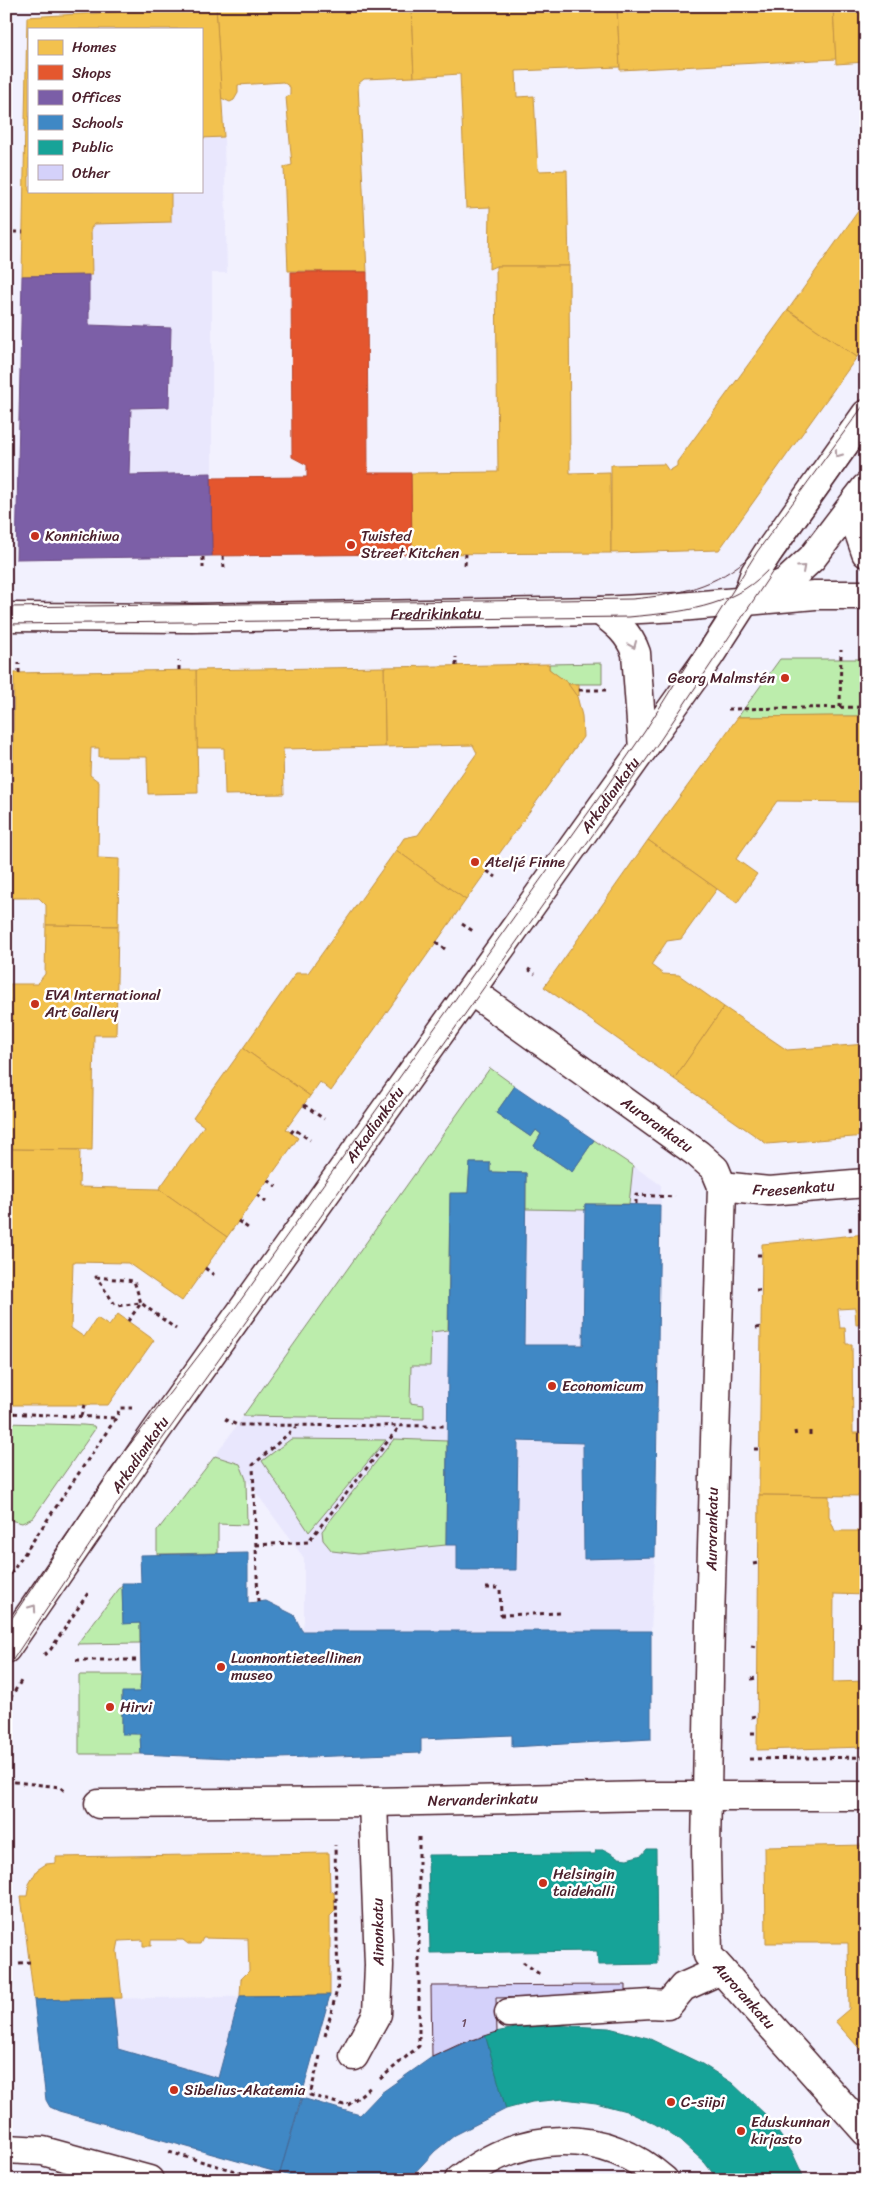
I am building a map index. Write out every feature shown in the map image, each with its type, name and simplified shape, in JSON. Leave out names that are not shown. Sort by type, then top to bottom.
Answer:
[{"type":"street","name":"Arkadiankatu","points":[[6,1649],[156,1431],[643,748],[745,601],[755,573],[767,554],[866,414]]},
{"type":"street","points":[[745,601],[786,582],[812,558],[861,493]]},
{"type":"street","points":[[861,493],[855,520],[866,553]]},
{"type":"street","name":"Fredrikinkatu","points":[[6,617],[192,618],[600,611],[815,595],[866,595]]},
{"type":"street","points":[[600,611],[619,625],[632,640],[636,653],[643,748]]},
{"type":"street","name":"Aurorankatu","points":[[471,991],[698,1154],[715,1169],[722,1186],[719,1235],[707,1796],[708,1955],[866,2132]]},
{"type":"street","name":"Freesenkatu","points":[[722,1186],[769,1191],[866,1183]]},
{"type":"street","name":"Nervanderinkatu","points":[[99,1804],[373,1802],[707,1796],[866,1796]]},
{"type":"street","name":"Ainonkatu","points":[[354,2056],[377,2014],[379,1965],[373,1802]]},
{"type":"street","points":[[509,2013],[651,2004],[668,2005],[683,1987],[721,1970]]},
{"type":"street","points":[[458,2180],[474,2167],[498,2154],[523,2145],[550,2141],[577,2141],[604,2146],[629,2156],[664,2180]]},
{"type":"street","points":[[6,2149],[43,2151],[149,2180]]},
{"type":"path","points":[[6,232],[22,232]]},
{"type":"path","points":[[465,565],[466,554]]},
{"type":"path","points":[[223,556],[224,568]]},
{"type":"path","points":[[203,557],[204,568]]},
{"type":"path","points":[[840,707],[841,650]]},
{"type":"path","points":[[456,657],[456,666]]},
{"type":"path","points":[[179,661],[179,670]]},
{"type":"path","points":[[20,663],[20,673]]},
{"type":"path","points":[[579,690],[602,689]]},
{"type":"path","points":[[728,709],[866,707]]},
{"type":"path","points":[[6,747],[13,746]]},
{"type":"path","points":[[6,789],[12,789]]},
{"type":"path","points":[[6,828],[12,828]]},
{"type":"path","points":[[487,871],[496,877]]},
{"type":"path","points":[[436,942],[445,948]]},
{"type":"path","points":[[304,1105],[324,1119]]},
{"type":"path","points":[[291,1133],[294,1129],[310,1140]]},
{"type":"path","points":[[268,1180],[277,1186]]},
{"type":"path","points":[[257,1195],[266,1202]]},
{"type":"path","points":[[636,1204],[636,1195],[675,1197]]},
{"type":"path","points":[[238,1221],[248,1228]]},
{"type":"path","points":[[850,1227],[852,1236]]},
{"type":"path","points":[[757,1256],[762,1255]]},
{"type":"path","points":[[205,1268],[214,1275]]},
{"type":"path","points":[[140,1303],[116,1306],[96,1277],[134,1281],[140,1303],[176,1329]]},
{"type":"path","points":[[756,1290],[762,1290]]},
{"type":"path","points":[[128,1321],[140,1303]]},
{"type":"path","points":[[756,1328],[762,1327]]},
{"type":"path","points":[[80,1416],[84,1405]]},
{"type":"path","points":[[6,1413],[116,1418]]},
{"type":"path","points":[[225,1419],[237,1425],[296,1427],[447,1426]]},
{"type":"path","points":[[256,1545],[308,1542],[400,1426]]},
{"type":"path","points":[[258,1602],[253,1465],[296,1427]]},
{"type":"path","points":[[796,1430],[796,1437]]},
{"type":"path","points":[[810,1431],[810,1436]]},
{"type":"path","points":[[754,1449],[760,1449]]},
{"type":"path","points":[[753,1564],[759,1563]]},
{"type":"path","points":[[486,1588],[500,1588],[501,1615],[560,1613]]},
{"type":"path","points":[[751,1646],[757,1647]]},
{"type":"path","points":[[76,1660],[140,1660]]},
{"type":"path","points":[[751,1679],[757,1678]]},
{"type":"path","points":[[751,1717],[757,1716]]},
{"type":"path","points":[[751,1733],[757,1732]]},
{"type":"path","points":[[750,1760],[866,1757]]},
{"type":"path","points":[[6,1781],[60,1787],[80,1804],[99,1804]]},
{"type":"path","points":[[19,1963],[30,1962]]},
{"type":"path","points":[[523,1962],[541,1976]]},
{"type":"shaded area","points":[[216,6],[224,137],[227,273],[212,273],[212,556],[16,559],[27,17]]},
{"type":"shaded area","points":[[490,1068],[661,1185],[655,1557],[651,1631],[302,1631],[304,1621],[304,1558],[246,1479],[240,1464],[215,1456]]},
{"type":"shaded area","name":"Sibelius-Akatemia","points":[[330,1995],[280,2173],[53,2109],[46,2100],[34,2000]]},
{"type":"green space","points":[[780,659],[866,659],[866,716],[738,717]]},
{"type":"green space","points":[[602,663],[602,684],[568,684],[549,669],[549,664]]},
{"type":"green space","points":[[490,1068],[515,1086],[496,1113],[531,1137],[536,1130],[541,1134],[534,1146],[572,1172],[594,1140],[633,1166],[629,1204],[585,1204],[585,1210],[526,1209],[526,1173],[490,1172],[490,1163],[470,1163],[468,1193],[450,1194],[448,1330],[431,1332],[430,1366],[411,1366],[410,1403],[424,1405],[424,1419],[243,1416]]},
{"type":"green space","points":[[6,1423],[83,1425],[94,1426],[95,1429],[33,1518],[22,1523],[6,1519]]},
{"type":"green space","points":[[291,1439],[386,1440],[309,1532],[262,1461]]},
{"type":"green space","points":[[394,1439],[447,1441],[446,1545],[358,1554],[332,1551],[323,1540],[322,1531]]},
{"type":"green space","points":[[215,1456],[240,1464],[246,1479],[247,1525],[218,1524],[218,1553],[157,1554],[157,1531]]},
{"type":"green space","points":[[122,1585],[123,1623],[140,1623],[140,1643],[77,1644]]},
{"type":"green space","points":[[79,1675],[141,1675],[140,1692],[122,1693],[122,1733],[140,1734],[141,1754],[79,1754]]},
{"type":"building: Homes","points":[[216,6],[411,6],[414,77],[364,79],[358,84],[367,272],[288,271],[284,167],[292,165],[286,97],[290,95],[290,87],[283,82],[238,85],[238,93],[234,100],[230,102],[221,98]]},
{"type":"building: Homes","points":[[216,6],[224,137],[202,138],[202,28],[28,28],[28,192],[171,192],[171,222],[94,224],[91,228],[92,275],[22,276],[27,17]]},
{"type":"building: Homes","points":[[411,6],[617,6],[620,67],[516,71],[517,97],[534,96],[538,171],[567,170],[569,266],[496,266],[489,269],[490,207],[466,208],[460,74],[414,77]]},
{"type":"building: Homes","points":[[617,6],[833,6],[836,59],[620,70]]},
{"type":"building: Homes","points":[[833,6],[866,6],[866,62],[836,64]]},
{"type":"building: Homes","points":[[866,200],[866,345],[857,357],[788,310]]},
{"type":"building: Homes","points":[[496,266],[569,266],[570,473],[610,472],[611,553],[412,554],[411,473],[498,472]]},
{"type":"building: Homes","points":[[788,310],[857,357],[719,550],[611,553],[611,465],[664,464],[669,471],[677,466],[677,462]]},
{"type":"building: Homes","points":[[549,664],[549,669],[568,683],[577,696],[582,716],[583,737],[466,900],[396,850],[404,838],[418,835],[477,753],[473,745],[385,747],[384,667]]},
{"type":"building: Homes","points":[[384,667],[385,747],[283,749],[284,794],[225,795],[224,748],[197,748],[196,670]]},
{"type":"building: Homes","points":[[196,670],[198,793],[148,794],[147,757],[99,757],[99,748],[91,748],[90,775],[99,782],[98,858],[119,859],[118,926],[46,925],[46,905],[39,898],[11,898],[14,673]]},
{"type":"building: Homes","points":[[568,684],[579,684],[579,696],[576,695]]},
{"type":"building: Homes","points":[[866,716],[866,829],[865,802],[777,801],[736,859],[757,874],[737,903],[648,840],[738,717]]},
{"type":"building: Homes","points":[[648,840],[717,889],[681,939],[667,941],[651,965],[663,974],[679,975],[724,1007],[674,1079],[544,987]]},
{"type":"building: Homes","points":[[396,850],[466,900],[331,1091],[320,1082],[310,1096],[243,1048],[296,973],[308,973]]},
{"type":"building: Homes","points":[[46,925],[118,926],[116,1035],[94,1035],[92,1150],[7,1149],[10,984],[37,984],[45,974]]},
{"type":"building: Homes","points":[[724,1007],[787,1050],[866,1044],[866,1136],[767,1144],[674,1079]]},
{"type":"building: Homes","points":[[243,1048],[310,1096],[286,1129],[298,1138],[227,1237],[159,1189],[204,1126],[193,1118]]},
{"type":"building: Homes","points":[[7,1149],[80,1150],[79,1187],[159,1189],[227,1237],[182,1301],[128,1263],[73,1262],[71,1328],[84,1337],[97,1318],[109,1326],[118,1314],[154,1340],[108,1405],[6,1405]]},
{"type":"building: Homes","points":[[866,1234],[866,1324],[856,1325],[855,1308],[838,1309],[840,1328],[845,1328],[846,1344],[852,1344],[853,1433],[866,1433],[866,1496],[759,1495],[762,1244]]},
{"type":"building: Homes","points":[[759,1495],[829,1496],[829,1516],[835,1531],[866,1531],[866,1595],[834,1594],[833,1682],[866,1681],[866,1747],[757,1750]]},
{"type":"building: Homes","points":[[866,1845],[866,2056],[835,2021],[849,2009],[848,1943],[766,1943],[765,1847]]},
{"type":"building: Homes","points":[[329,1853],[330,1890],[334,1893],[335,1911],[330,1916],[330,1995],[240,1996],[241,1979],[249,1971],[248,1939],[203,1938],[200,1944],[188,1944],[183,1940],[151,1940],[151,1946],[143,1946],[143,1940],[119,1941],[117,1951],[122,1998],[34,2000],[21,1896],[27,1896],[29,1884],[37,1870],[46,1864],[56,1863],[56,1857]]},
{"type":"building: Shops","points":[[291,272],[367,272],[368,473],[411,473],[412,554],[212,556],[211,478],[307,477],[307,465],[292,457]]},
{"type":"building: Offices","points":[[89,275],[89,325],[171,328],[169,407],[131,408],[129,475],[211,473],[212,556],[16,559],[22,276]]},
{"type":"building: Schools","points":[[515,1086],[594,1140],[572,1172],[534,1146],[541,1134],[536,1130],[531,1137],[496,1113]]},
{"type":"building: Schools","name":"Economicum","points":[[470,1163],[490,1163],[490,1172],[526,1173],[524,1345],[583,1345],[585,1204],[660,1205],[655,1557],[584,1559],[583,1443],[518,1441],[516,1570],[457,1570],[457,1545],[446,1545],[450,1193],[468,1193]]},
{"type":"building: Schools","points":[[248,1553],[248,1603],[266,1601],[294,1615],[302,1631],[651,1631],[651,1739],[512,1747],[512,1735],[421,1739],[421,1753],[251,1759],[141,1754],[140,1734],[122,1734],[122,1692],[140,1692],[141,1675],[140,1623],[123,1624],[122,1583],[141,1583],[140,1555]]},
{"type":"building: Schools","name":"Sibelius-Akatemia","points":[[330,1995],[280,2173],[59,2111],[50,2107],[46,2100],[34,2000],[113,1998],[118,2049],[218,2078],[240,1996]]},
{"type":"building: Schools","points":[[485,2034],[506,2109],[455,2135],[435,2151],[408,2180],[304,2180],[280,2173],[302,2098],[360,2115],[381,2093],[432,2057]]},
{"type":"building: Public","points":[[647,1849],[656,1849],[657,1964],[598,1965],[597,1951],[430,1953],[428,1855],[595,1854],[596,1850],[605,1850],[619,1858],[627,1859],[642,1855]]},
{"type":"building: Public","name":"C-siipi","points":[[551,2025],[609,2028],[648,2038],[702,2064],[732,2083],[767,2116],[793,2154],[805,2180],[718,2180],[705,2163],[681,2141],[655,2124],[626,2111],[596,2103],[564,2099],[532,2102],[506,2109],[485,2034],[521,2027]]},
{"type":"building: Other","points":[[626,1985],[626,1995],[496,1998],[497,2032],[460,2044],[432,2057],[431,1986]]},
{"type":"tram line","points":[[6,1627],[111,1469],[233,1311],[603,792],[645,731],[757,552],[866,402]]},
{"type":"tram line","points":[[6,1670],[131,1483],[661,739],[783,556],[866,439]]},
{"type":"tram line","points":[[6,607],[632,599],[665,595],[696,588],[724,575],[751,555]]},
{"type":"tram line","points":[[6,624],[629,617],[685,610],[721,601],[753,584],[767,571]]},
{"type":"place","name":"Konnichiwa","points":[[35,536]]},
{"type":"place","name":"Twisted Street Kitchen","points":[[351,545]]},
{"type":"place","name":"Georg Malmstén","points":[[785,678]]},
{"type":"place","name":"Ateljé Finne","points":[[475,862]]},
{"type":"place","name":"EVA International Art Gallery","points":[[35,1004]]},
{"type":"place","name":"Economicum","points":[[552,1386]]},
{"type":"place","name":"Luonnontieteellinen museo","points":[[221,1667]]},
{"type":"place","name":"Hirvi","points":[[110,1707]]},
{"type":"place","name":"Helsingin taidehalli","points":[[543,1883]]},
{"type":"place","name":"Sibelius-Akatemia","points":[[174,2090]]},
{"type":"place","name":"C-siipi","points":[[671,2102]]},
{"type":"place","name":"Eduskunnan kirjasto","points":[[741,2131]]}]
